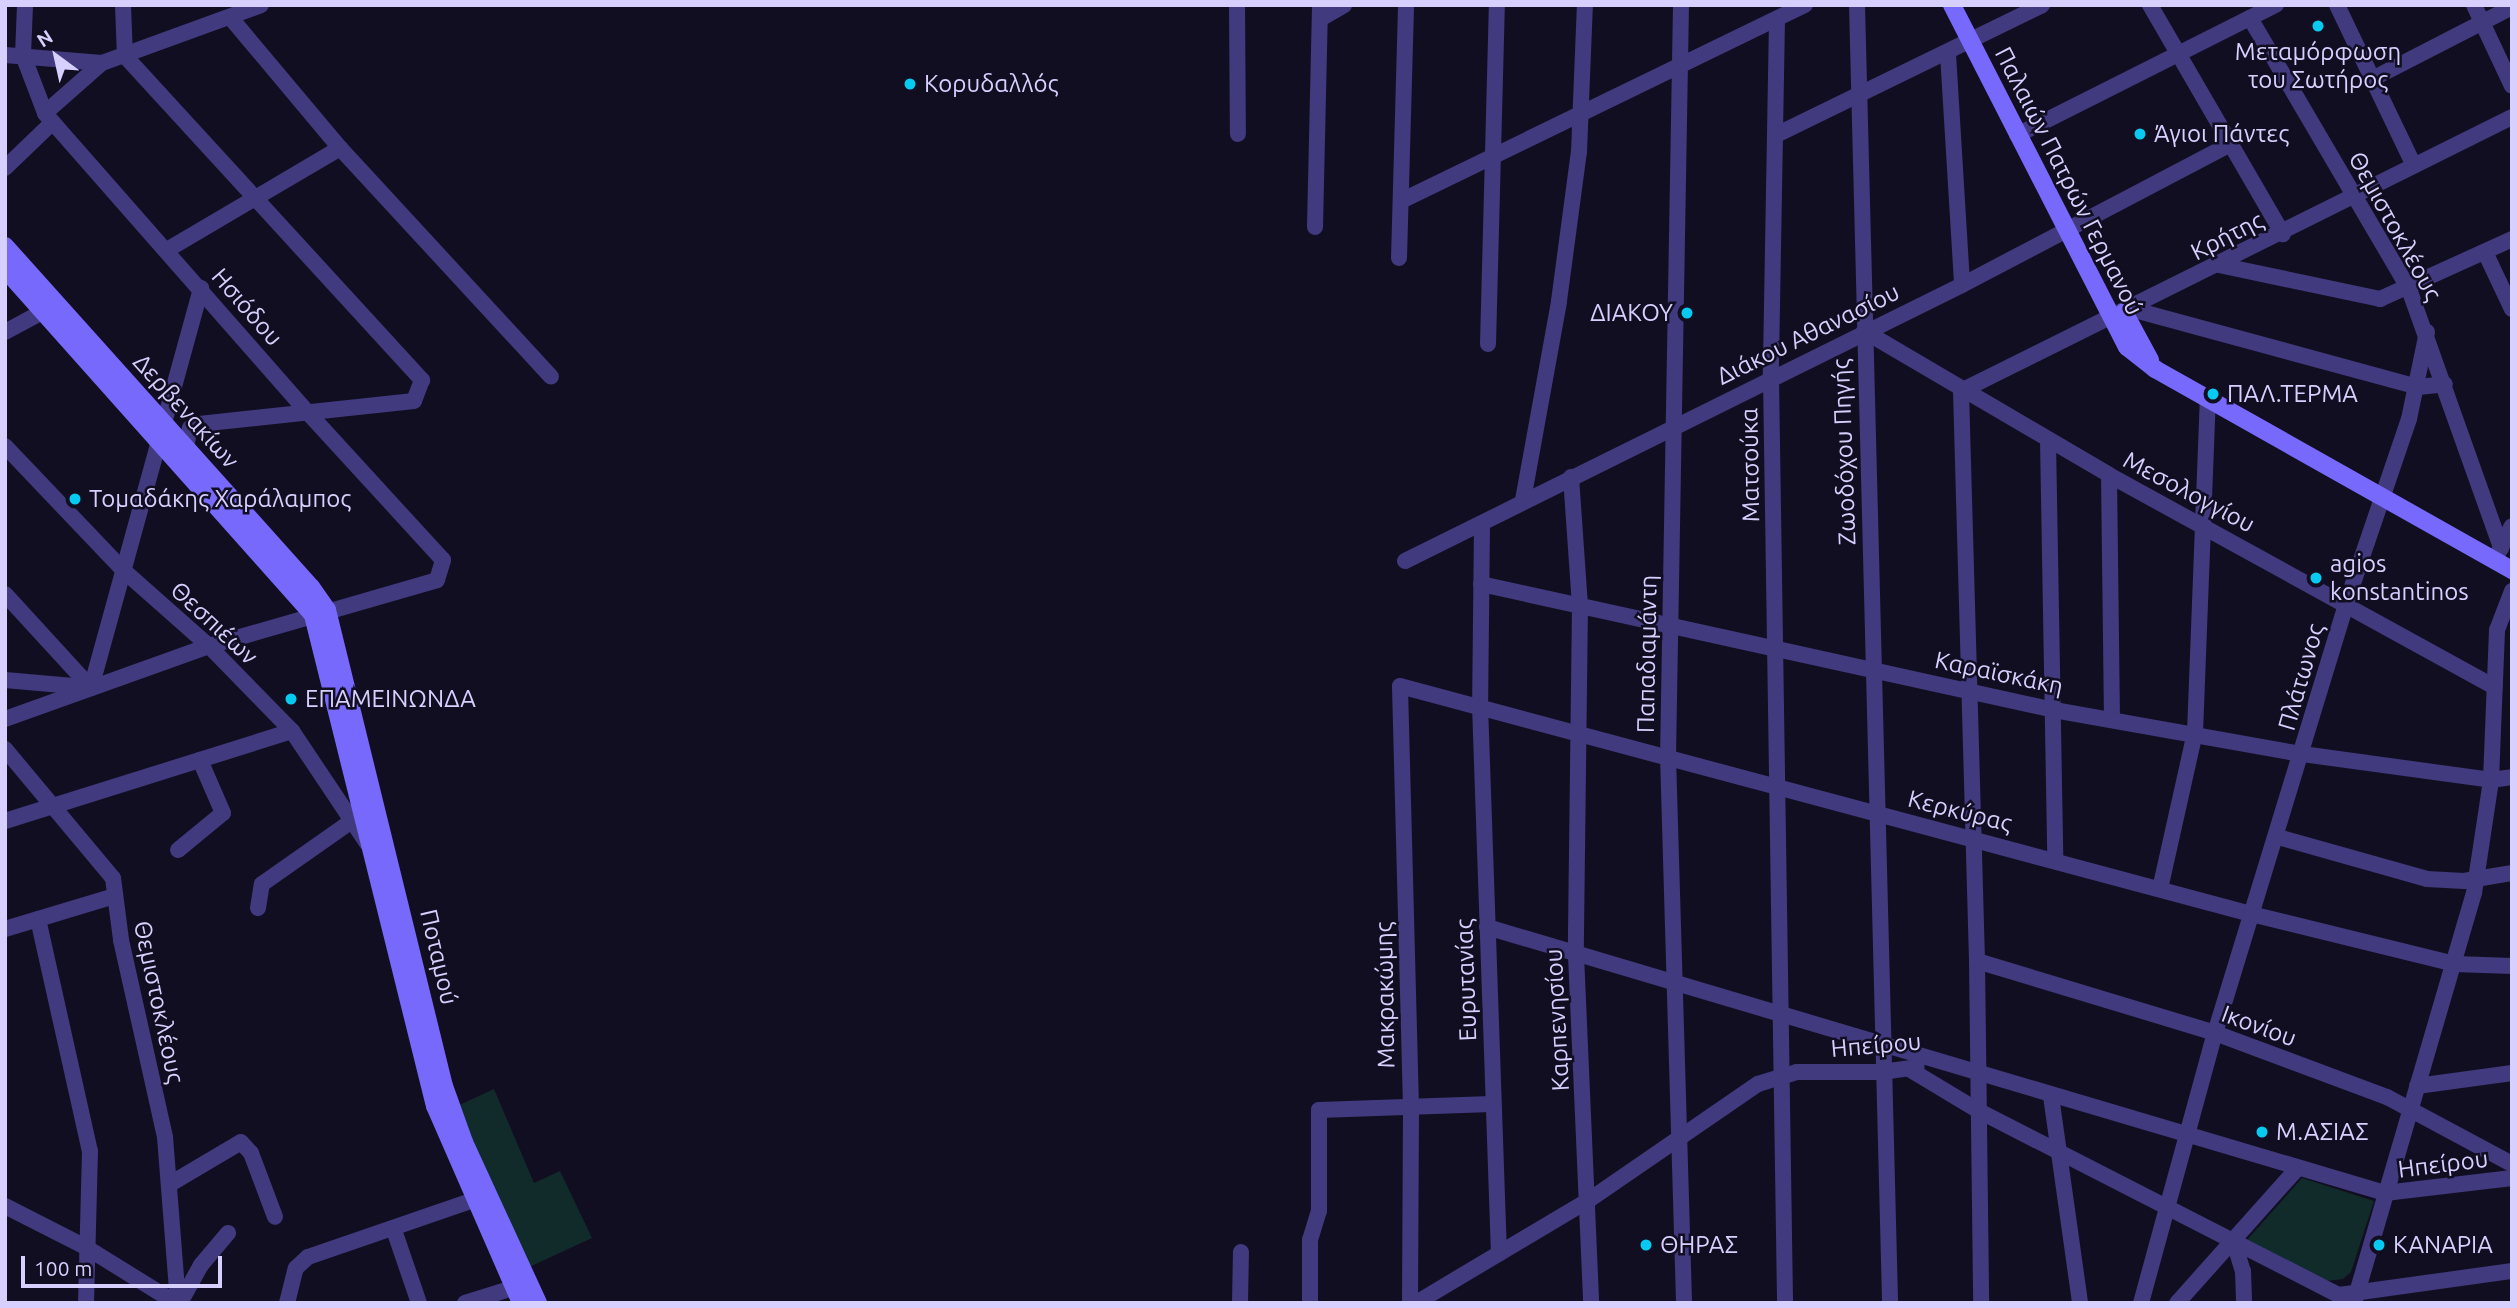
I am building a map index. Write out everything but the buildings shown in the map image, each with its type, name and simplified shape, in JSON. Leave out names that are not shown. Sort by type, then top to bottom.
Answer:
[{"type":"street","points":[[23,55],[25,5]]},
{"type":"street","points":[[123,5],[125,56],[422,380],[414,401],[199,424],[190,428],[186,447]]},
{"type":"street","points":[[5,55],[102,63],[261,5]]},
{"type":"street","points":[[1237,5],[1238,134]]},
{"type":"street","points":[[1315,227],[1320,12],[1344,5]]},
{"type":"street","points":[[1399,258],[1403,200],[1406,5]]},
{"type":"street","points":[[1488,344],[1497,5]]},
{"type":"street","points":[[1523,500],[1559,301],[1582,115],[1585,5]]},
{"type":"street","name":"Παπαδιαμάντη","points":[[1681,5],[1668,756],[1678,985],[1677,1140],[1684,1303]]},
{"type":"street","points":[[1403,200],[1805,5]]},
{"type":"street","name":"Ζωοδόχου Πηγής","points":[[1857,5],[1876,813],[1885,1044],[1882,1072],[1890,1303]]},
{"type":"street","name":"Παλαιών Πατρών Γερμανού","points":[[1952,5],[2064,230],[2122,313],[2127,346],[2155,369],[2381,500],[2497,555],[2512,570]]},
{"type":"street","points":[[1776,135],[1971,43],[2042,5]]},
{"type":"street","points":[[2150,5],[2283,233]]},
{"type":"street","points":[[2017,135],[2276,5]]},
{"type":"street","points":[[2337,5],[2414,166]]},
{"type":"street","points":[[2474,5],[2512,86]]},
{"type":"street","points":[[2374,78],[2512,7]]},
{"type":"street","points":[[230,17],[340,148],[551,377]]},
{"type":"street","name":"Θεμιστοκλέους","points":[[2250,18],[2409,289],[2445,384],[2497,555]]},
{"type":"street","name":"Ματσούκα","points":[[1777,19],[1770,378],[1777,651],[1774,783],[1785,1303]]},
{"type":"street","points":[[1948,54],[1962,285]]},
{"type":"street","name":"Ησιόδου","points":[[23,55],[49,117],[309,414],[443,560],[438,580],[320,612]]},
{"type":"street","points":[[5,168],[49,117],[102,63]]},
{"type":"street","name":"Κρήτης","points":[[1961,391],[2220,265],[2353,195],[2512,117]]},
{"type":"street","name":"Διάκου Αθανασίου","points":[[1405,561],[1864,331],[1962,285],[2230,144]]},
{"type":"street","points":[[167,250],[340,148]]},
{"type":"street","points":[[2220,265],[2369,298],[2409,289],[2512,239]]},
{"type":"street","name":"Δερβενακίων","points":[[5,246],[161,432],[320,612]]},
{"type":"street","points":[[2486,252],[2512,309]]},
{"type":"street","name":"Δερβενακίων","points":[[5,269],[161,432],[186,447],[320,612]]},
{"type":"street","points":[[91,688],[201,288]]},
{"type":"street","points":[[5,332],[44,311]]},
{"type":"street","points":[[2122,313],[2418,387],[2445,384]]},
{"type":"street","name":"Μεσολογγίου","points":[[1864,331],[1961,391],[2109,475],[2495,687]]},
{"type":"street","name":"Πλάτωνος","points":[[2141,1303],[2170,1208],[2215,1033],[2251,914],[2278,837],[2346,604],[2418,387],[2427,331]]},
{"type":"street","points":[[1961,391],[1968,688],[1975,837],[1982,1303]]},
{"type":"street","points":[[2160,888],[2195,733],[2208,399]]},
{"type":"street","points":[[2048,440],[2055,859]]},
{"type":"street","name":"Θεσπιέων","points":[[5,446],[123,570],[209,646],[292,732],[372,851]]},
{"type":"street","points":[[2109,475],[2112,718]]},
{"type":"street","name":"Καρπενησίου","points":[[1571,477],[1580,605],[1576,956],[1589,1200],[1591,1303]]},
{"type":"street","name":"Ευρυτανίας","points":[[1482,524],[1480,705],[1499,1254]]},
{"type":"street","points":[[2497,555],[2512,526]]},
{"type":"street","name":"Καραϊσκάκη","points":[[1481,584],[1777,651],[1968,688],[2054,710],[2112,718],[2302,754],[2491,780],[2512,777]]},
{"type":"street","points":[[2354,1298],[2455,964],[2477,878],[2491,780],[2497,630],[2512,591]]},
{"type":"street","points":[[5,594],[91,688]]},
{"type":"street","points":[[5,719],[209,646],[320,612]]},
{"type":"street","name":"Ποταμού","points":[[320,612],[372,851],[432,1097],[474,1200],[521,1291],[538,1303]]},
{"type":"street","name":"Ποταμού","points":[[320,612],[447,1094],[521,1291]]},
{"type":"street","points":[[5,680],[91,688]]},
{"type":"street","name":"Κερκύρας","points":[[1400,686],[1774,783],[2251,914],[2455,964],[2512,966]]},
{"type":"street","name":"Μακρακώμης","points":[[1400,686],[1411,1107],[1410,1303]]},
{"type":"street","points":[[5,821],[292,732]]},
{"type":"street","name":"Θεμιστοκλέους","points":[[5,749],[105,863],[162,1125],[170,1184],[178,1303]]},
{"type":"street","points":[[178,850],[223,813],[200,760]]},
{"type":"street","points":[[258,908],[262,884],[353,820]]},
{"type":"street","points":[[2278,837],[2446,882],[2512,873]]},
{"type":"street","points":[[5,929],[114,896]]},
{"type":"street","points":[[38,919],[90,1151],[84,1246],[86,1303]]},
{"type":"street","points":[[1487,927],[1576,956],[1940,1061]]},
{"type":"street","name":"Ικονίου","points":[[1977,961],[2215,1033],[2410,1110],[2512,1164]]},
{"type":"street","name":"Ηπείρου","points":[[1416,1303],[1589,1200],[1758,1084],[1779,1076],[1882,1072],[1940,1061],[2188,1138],[2385,1193],[2512,1178]]},
{"type":"street","points":[[1909,1069],[1979,1111],[2339,1295],[2354,1298],[2512,1271]]},
{"type":"street","points":[[2417,1086],[2512,1073]]},
{"type":"street","points":[[2051,1096],[2080,1303]]},
{"type":"street","points":[[1310,1303],[1310,1240],[1319,1211],[1319,1110],[1492,1104]]},
{"type":"street","points":[[170,1184],[241,1142],[251,1153],[275,1217]]},
{"type":"street","points":[[2177,1303],[2296,1170]]},
{"type":"street","points":[[286,1303],[301,1261],[474,1200]]},
{"type":"street","points":[[5,1206],[84,1246],[178,1303],[201,1265],[228,1233]]},
{"type":"street","points":[[394,1230],[419,1303]]},
{"type":"street","points":[[2233,1239],[2242,1271],[2244,1303]]},
{"type":"street","points":[[1240,1303],[1241,1252]]},
{"type":"street","points":[[465,1303],[521,1291]]},
{"type":"green space","points":[[494,1089],[534,1183],[560,1171],[592,1238],[527,1268],[455,1107]]},
{"type":"green space","points":[[2302,1178],[2374,1201],[2351,1272],[2343,1279],[2326,1281],[2247,1240]]},
{"type":"place","name":"Μεταμόρφωση του Σωτήρος","points":[[2318,26]]},
{"type":"place","name":"Κορυδαλλός","points":[[910,84]]},
{"type":"place","name":"Άγιοι Πάντες","points":[[2140,134]]},
{"type":"place","name":"ΔΙΑΚΟΥ","points":[[1687,313]]},
{"type":"place","name":"ΠΑΛ.ΤΕΡΜΑ","points":[[2213,394]]},
{"type":"place","name":"Τομαδάκης Χαράλαμπος","points":[[75,499]]},
{"type":"place","name":"agios konstantinos","points":[[2316,578]]},
{"type":"place","name":"ΕΠΑΜΕΙΝΩΝΔΑ","points":[[291,699]]},
{"type":"place","name":"Μ.ΑΣΙΑΣ","points":[[2262,1132]]},
{"type":"place","name":"ΘΗΡΑΣ","points":[[1646,1245]]},
{"type":"place","name":"ΚΑΝΑΡΙΑ","points":[[2379,1245]]}]
